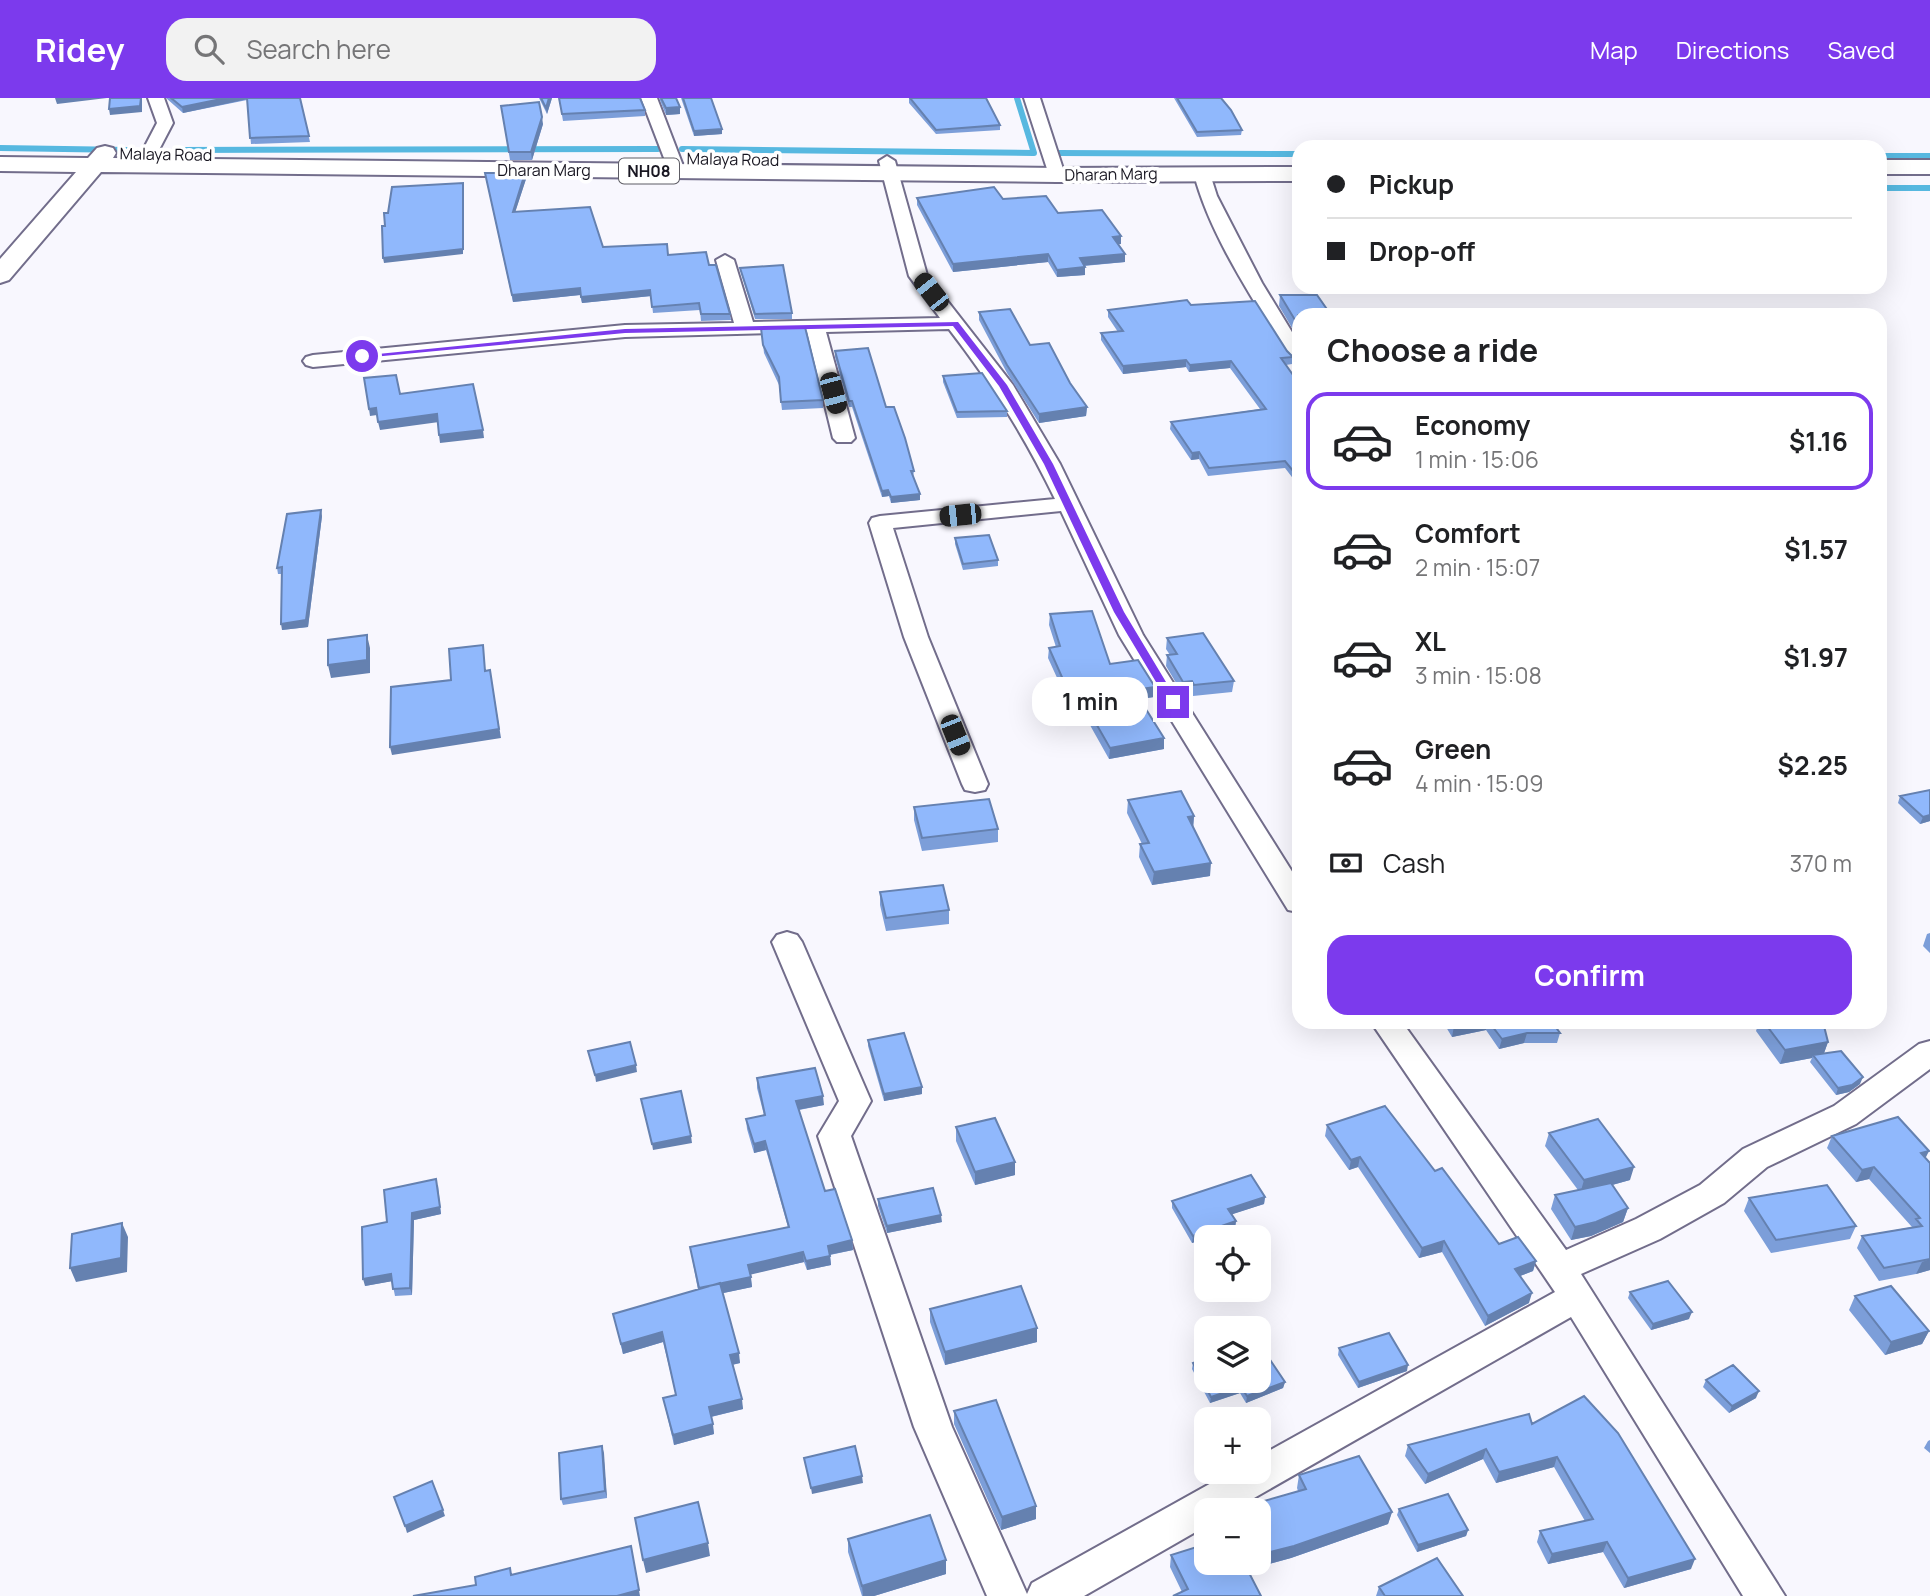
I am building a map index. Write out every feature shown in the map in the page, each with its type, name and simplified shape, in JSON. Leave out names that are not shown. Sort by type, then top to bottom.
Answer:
[{"type":"main road","name":"Malaya Road","points":[[0,152],[101,160]]},
{"type":"main road","points":[[0,275],[101,160]]},
{"type":"main road","name":"Dharan Marg","points":[[0,164],[146,160],[1056,168],[1292,174]]},
{"type":"main road","name":"NH08","points":[[1056,168],[1292,162]]},
{"type":"main road","points":[[1887,167],[1930,167]]},
{"type":"main road","points":[[1887,179],[1930,180]]},
{"type":"street","points":[[146,160],[165,123],[156,98]]},
{"type":"street","points":[[649,98],[676,165]]},
{"type":"street","points":[[1032,98],[1056,168]]},
{"type":"street","points":[[887,167],[918,276],[1003,385],[1049,464],[1131,635],[1292,893]]},
{"type":"street","points":[[1202,173],[1208,196],[1247,272],[1292,347]]},
{"type":"street","points":[[725,260],[745,328]]},
{"type":"street","points":[[313,361],[625,331],[956,323]]},
{"type":"street","points":[[816,327],[844,438]]},
{"type":"street","points":[[975,784],[916,637],[880,523],[1068,504]]},
{"type":"street","points":[[786,942],[855,1101],[834,1136],[933,1427],[1007,1596]]},
{"type":"street","points":[[1391,1029],[1567,1282],[1765,1596]]},
{"type":"street","points":[[1046,1596],[1567,1282],[1648,1229],[1712,1194],[1755,1158],[1845,1115],[1930,1052]]},
{"type":"building","points":[[110,98],[141,98],[140,106],[109,109]]},
{"type":"building","points":[[171,98],[226,98],[182,107]]},
{"type":"building","points":[[247,98],[300,98],[309,136],[250,138]]},
{"type":"building","points":[[541,98],[549,98],[546,108]]},
{"type":"building","points":[[559,98],[640,98],[645,110],[562,114]]},
{"type":"building","points":[[661,98],[676,98],[680,107],[666,108]]},
{"type":"building","points":[[683,98],[711,98],[722,129],[694,131]]},
{"type":"building","points":[[910,98],[986,98],[1000,125],[936,130]]},
{"type":"building","points":[[1177,98],[1221,98],[1242,130],[1197,132]]},
{"type":"building","points":[[539,102],[542,117],[531,152],[509,152],[501,106]]},
{"type":"building","points":[[485,173],[525,173],[513,212],[590,207],[603,247],[667,244],[668,255],[706,252],[709,265],[716,265],[730,314],[701,314],[699,303],[652,307],[650,290],[581,297],[580,288],[512,295]]},
{"type":"building","points":[[463,183],[463,249],[383,258],[382,226],[385,226],[384,213],[388,213],[392,187]]},
{"type":"building","points":[[994,187],[1003,199],[1046,196],[1058,213],[1102,210],[1121,236],[1113,237],[1125,254],[1080,258],[1085,267],[1057,270],[1048,254],[953,264],[917,198]]},
{"type":"building","points":[[783,265],[792,313],[755,314],[740,268]]},
{"type":"building","points":[[1280,295],[1317,295],[1326,308],[1292,308],[1292,315]]},
{"type":"building","points":[[1187,300],[1191,305],[1255,301],[1292,356],[1281,358],[1292,374],[1292,470],[1285,461],[1209,468],[1199,452],[1192,453],[1171,422],[1266,409],[1231,361],[1190,365],[1186,360],[1123,366],[1101,333],[1123,331],[1108,310]]},
{"type":"building","points":[[1010,309],[1030,345],[1049,343],[1070,383],[1087,407],[1039,414],[1007,365],[979,312]]},
{"type":"building","points":[[805,327],[823,400],[781,402],[779,377],[763,345],[761,328]]},
{"type":"building","points":[[868,348],[886,407],[894,407],[920,494],[891,497],[888,490],[882,491],[852,401],[849,401],[835,351]]},
{"type":"building","points":[[982,373],[1007,411],[957,412],[943,376]]},
{"type":"building","points":[[396,375],[400,394],[473,384],[483,430],[439,435],[437,414],[378,422],[376,408],[369,409],[364,378]]},
{"type":"building","points":[[321,510],[306,620],[281,624],[282,567],[277,568],[287,514]]},
{"type":"building","points":[[989,535],[998,560],[963,564],[955,538]]},
{"type":"building","points":[[1092,611],[1110,664],[1138,660],[1155,687],[1134,690],[1164,738],[1110,748],[1078,692],[1069,693],[1049,648],[1060,646],[1050,614]]},
{"type":"building","points":[[1203,633],[1234,681],[1194,685],[1192,681],[1183,682],[1167,655],[1177,654],[1167,638]]},
{"type":"building","points":[[367,635],[367,660],[328,665],[328,640]]},
{"type":"building","points":[[483,645],[485,671],[490,670],[499,729],[390,747],[391,687],[451,680],[449,649]]},
{"type":"building","points":[[1930,790],[1930,815],[1923,817],[1900,796]]},
{"type":"building","points":[[1181,791],[1194,816],[1188,817],[1211,863],[1154,872],[1140,844],[1149,843],[1128,800]]},
{"type":"building","points":[[989,799],[998,829],[922,838],[914,807]]},
{"type":"building","points":[[943,885],[949,910],[886,918],[880,892]]},
{"type":"building","points":[[1494,1029],[1557,1029],[1560,1033],[1527,1033],[1502,1039]]},
{"type":"building","points":[[1769,1029],[1825,1029],[1828,1042],[1785,1050]]},
{"type":"building","points":[[904,1033],[922,1087],[884,1094],[868,1040]]},
{"type":"building","points":[[630,1042],[636,1065],[595,1075],[588,1051]]},
{"type":"building","points":[[1841,1051],[1863,1077],[1852,1085],[1838,1088],[1813,1055]]},
{"type":"building","points":[[815,1068],[823,1096],[796,1101],[825,1191],[835,1189],[852,1240],[828,1246],[830,1256],[806,1261],[803,1252],[748,1265],[751,1277],[699,1288],[690,1247],[789,1227],[765,1141],[754,1144],[746,1119],[765,1115],[757,1078]]},
{"type":"building","points":[[681,1091],[691,1136],[652,1144],[641,1099]]},
{"type":"building","points":[[1385,1106],[1435,1171],[1442,1168],[1499,1244],[1518,1237],[1536,1261],[1515,1269],[1532,1293],[1488,1316],[1444,1241],[1422,1248],[1360,1157],[1351,1160],[1327,1125]]},
{"type":"building","points":[[1898,1117],[1929,1151],[1921,1153],[1930,1163],[1930,1259],[1884,1268],[1862,1236],[1922,1226],[1916,1219],[1920,1218],[1874,1167],[1862,1170],[1832,1136]]},
{"type":"building","points":[[995,1118],[1015,1162],[975,1172],[956,1127]]},
{"type":"building","points":[[1598,1119],[1634,1167],[1584,1180],[1549,1133]]},
{"type":"building","points":[[1251,1175],[1265,1197],[1228,1209],[1236,1221],[1225,1225],[1194,1225],[1193,1236],[1172,1201]]},
{"type":"building","points":[[436,1179],[440,1207],[412,1213],[410,1288],[393,1289],[391,1274],[363,1279],[362,1227],[387,1222],[384,1190]]},
{"type":"building","points":[[1611,1183],[1628,1208],[1596,1222],[1575,1227],[1555,1195]]},
{"type":"building","points":[[1827,1185],[1856,1226],[1776,1240],[1749,1198]]},
{"type":"building","points":[[933,1188],[941,1215],[887,1226],[878,1199]]},
{"type":"building","points":[[122,1223],[121,1258],[70,1268],[72,1234]]},
{"type":"building","points":[[1668,1281],[1692,1312],[1653,1324],[1630,1292]]},
{"type":"building","points":[[720,1283],[739,1353],[730,1355],[742,1399],[709,1407],[713,1424],[673,1435],[663,1398],[676,1395],[662,1332],[621,1344],[613,1314]]},
{"type":"building","points":[[1021,1286],[1037,1328],[945,1352],[930,1309]]},
{"type":"building","points":[[1891,1286],[1929,1331],[1891,1342],[1855,1296]]},
{"type":"building","points":[[1389,1333],[1408,1365],[1359,1382],[1339,1348]]},
{"type":"building","points":[[1271,1361],[1285,1382],[1271,1387]]},
{"type":"building","points":[[1733,1365],[1759,1391],[1732,1406],[1706,1380]]},
{"type":"building","points":[[1584,1396],[1618,1433],[1695,1559],[1628,1578],[1607,1542],[1552,1554],[1540,1531],[1593,1519],[1557,1457],[1499,1472],[1486,1449],[1428,1474],[1408,1445],[1529,1414],[1532,1424]]},
{"type":"building","points":[[996,1400],[1036,1506],[1002,1517],[954,1411]]},
{"type":"building","points":[[602,1446],[605,1491],[561,1499],[559,1453]]},
{"type":"building","points":[[855,1446],[862,1476],[811,1488],[804,1458]]},
{"type":"building","points":[[1359,1456],[1392,1512],[1271,1552],[1271,1499],[1306,1489],[1299,1475]]},
{"type":"building","points":[[432,1481],[443,1510],[405,1526],[394,1497]]},
{"type":"building","points":[[1448,1494],[1468,1530],[1418,1545],[1399,1509]]},
{"type":"building","points":[[698,1502],[708,1543],[643,1560],[635,1518]]},
{"type":"building","points":[[930,1515],[946,1560],[862,1586],[848,1539]]},
{"type":"building","points":[[631,1546],[639,1590],[617,1596],[413,1596],[476,1585],[475,1577],[510,1568],[511,1575]]},
{"type":"building","points":[[1194,1548],[1194,1575],[1250,1575],[1261,1596],[1173,1596],[1188,1589],[1171,1555]]},
{"type":"building","points":[[1437,1558],[1463,1596],[1385,1596],[1379,1587]]},
{"type":"waterway","points":[[682,149],[1034,153],[1017,98]]},
{"type":"waterway","points":[[0,148],[128,150]]},
{"type":"waterway","points":[[181,150],[658,149]]},
{"type":"waterway","points":[[1058,153],[1292,154]]},
{"type":"waterway","points":[[1887,156],[1930,156]]},
{"type":"waterway","points":[[1887,188],[1930,188]]},
{"type":"route","points":[[362,356],[625,331],[956,323],[1003,385],[1049,464],[1119,612],[1173,702]]}]
